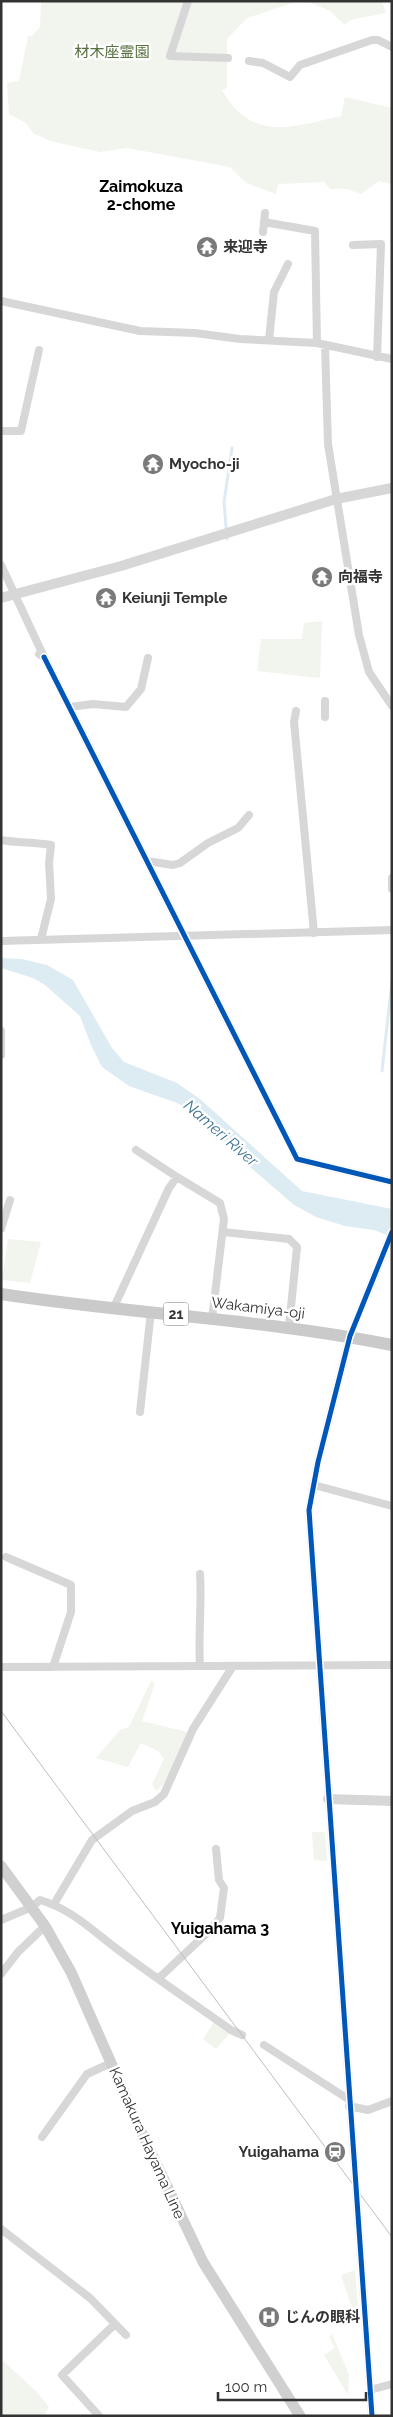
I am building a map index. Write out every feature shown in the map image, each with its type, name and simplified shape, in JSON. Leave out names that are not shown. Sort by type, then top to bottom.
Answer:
[{"type":"main road","name":"Wakamiya-oji","points":[[1,1294],[289,1327],[350,1336],[392,1345]]},
{"type":"main road","name":"Kamakura Hayama Line","points":[[1,1866],[45,1926],[71,1972],[144,2138],[203,2262],[300,2416]]},
{"type":"street","points":[[188,1],[170,56],[228,58]]},
{"type":"street","points":[[249,60],[263,63],[290,77],[300,66],[372,40],[378,40],[392,47]]},
{"type":"street","points":[[262,232],[265,213]]},
{"type":"street","points":[[264,222],[315,231],[317,344]]},
{"type":"street","points":[[353,245],[381,244],[377,356]]},
{"type":"street","points":[[269,340],[274,292],[288,264]]},
{"type":"street","points":[[1,301],[140,330],[317,344],[392,359]]},
{"type":"street","points":[[325,346],[328,444],[336,499],[346,543],[359,635],[369,672],[392,706]]},
{"type":"street","points":[[1,431],[21,432],[39,350]]},
{"type":"street","points":[[1,598],[121,566],[336,499],[392,488]]},
{"type":"street","points":[[1,565],[13,595],[42,655],[148,861],[297,1159],[392,1182]]},
{"type":"street","points":[[70,707],[93,704],[126,707],[141,689],[148,658]]},
{"type":"street","points":[[325,717],[326,700]]},
{"type":"street","points":[[296,711],[294,722],[314,933]]},
{"type":"street","points":[[148,861],[180,863],[208,843],[238,828],[249,815]]},
{"type":"street","points":[[1,840],[12,842],[29,841],[51,845],[49,863],[51,899],[41,939]]},
{"type":"street","points":[[392,878],[392,889]]},
{"type":"street","points":[[1,941],[392,930]]},
{"type":"street","points":[[1,1031],[1,1055]]},
{"type":"street","points":[[136,1150],[220,1203],[224,1219],[212,1319]]},
{"type":"street","points":[[114,1307],[169,1188],[177,1177]]},
{"type":"street","points":[[1,1229],[10,1200]]},
{"type":"street","points":[[223,1232],[289,1239],[297,1247],[289,1327]]},
{"type":"street","points":[[372,2416],[308,1510],[318,1462],[350,1336],[392,1232]]},
{"type":"street","points":[[140,1412],[151,1311]]},
{"type":"street","points":[[314,1486],[392,1506]]},
{"type":"street","points":[[6,1557],[71,1586],[71,1612],[53,1667]]},
{"type":"street","points":[[200,1574],[201,1613],[198,1634],[200,1666]]},
{"type":"street","points":[[1,1667],[320,1667],[392,1665]]},
{"type":"street","points":[[54,1904],[92,1840],[132,1812],[155,1802],[164,1794],[193,1730],[233,1666]]},
{"type":"street","points":[[328,1799],[392,1801]]},
{"type":"street","points":[[159,1978],[207,1933],[220,1918],[224,1888],[219,1880],[216,1849]]},
{"type":"street","points":[[1,1920],[32,1907],[40,1900],[54,1904],[77,1916],[117,1949],[231,2030],[242,2035]]},
{"type":"street","points":[[1,1974],[18,1952],[45,1926]]},
{"type":"street","points":[[264,2045],[349,2102],[368,2110],[392,2101]]},
{"type":"street","points":[[42,2137],[87,2074],[111,2063]]},
{"type":"street","points":[[1,2230],[90,2298],[126,2335]]},
{"type":"street","points":[[99,2416],[62,2375],[115,2324]]},
{"type":"street","points":[[370,2390],[392,2384]]},
{"type":"green space","name":"材木座霊園","points":[[41,1],[298,1],[247,18],[227,39],[227,88],[222,90],[234,107],[246,118],[274,127],[290,127],[341,116],[345,97],[392,108],[392,184],[379,181],[361,194],[347,189],[330,189],[324,182],[278,184],[276,194],[246,183],[230,167],[127,148],[100,152],[50,141],[33,133],[26,123],[9,114],[7,83],[19,81],[28,36],[32,36],[40,27]]},
{"type":"green space","points":[[307,1],[382,1],[386,13],[350,20],[345,25],[330,11]]},
{"type":"green space","points":[[322,621],[320,678],[257,671],[261,639],[302,639],[304,623]]},
{"type":"green space","points":[[8,1239],[41,1242],[30,1283],[2,1280]]},
{"type":"green space","points":[[151,1681],[155,1683],[142,1721],[187,1732],[167,1781],[156,1791],[152,1784],[164,1759],[158,1751],[141,1743],[128,1767],[96,1758],[120,1730],[129,1727]]},
{"type":"green space","points":[[312,1832],[325,1832],[327,1861],[314,1860]]},
{"type":"green space","points":[[214,2022],[230,2033],[216,2049],[203,2039]]},
{"type":"green space","points":[[355,2270],[358,2306],[352,2308],[341,2275]]},
{"type":"green space","points":[[332,2334],[349,2375],[348,2395],[324,2355],[335,2348],[329,2337]]},
{"type":"green space","points":[[1,2359],[37,2392],[49,2407],[44,2416],[1,2416]]},
{"type":"water","name":"Nameri River","points":[[1,958],[22,959],[47,965],[73,980],[112,1048],[124,1062],[177,1083],[200,1099],[302,1191],[392,1209],[392,1237],[374,1230],[345,1226],[316,1217],[294,1205],[244,1162],[197,1114],[177,1103],[129,1086],[102,1067],[80,1016],[45,985],[33,978],[1,968]]},
{"type":"waterway","points":[[227,539],[224,502],[232,448]]},
{"type":"waterway","points":[[382,1071],[392,981]]},
{"type":"tram line","points":[[1,1711],[392,2237]]},
{"type":"cycle path","points":[[44,657],[297,1159],[392,1182]]},
{"type":"cycle path","points":[[372,2416],[309,1510],[318,1462],[350,1336],[392,1232]]},
{"type":"place","name":"来迎寺","points":[[207,247]]},
{"type":"place","name":"Myocho-ji","points":[[153,464]]},
{"type":"place","name":"向福寺","points":[[322,577]]},
{"type":"place","name":"Keiunji Temple","points":[[106,598]]},
{"type":"place","name":"Yuigahama","points":[[335,2152]]},
{"type":"place","name":"じんの眼科","points":[[269,2317]]},
{"type":"district","name":"Zaimokuza 2-chome","points":[[141,195]]},
{"type":"district","name":"Yuigahama 3","points":[[220,1928]]}]
